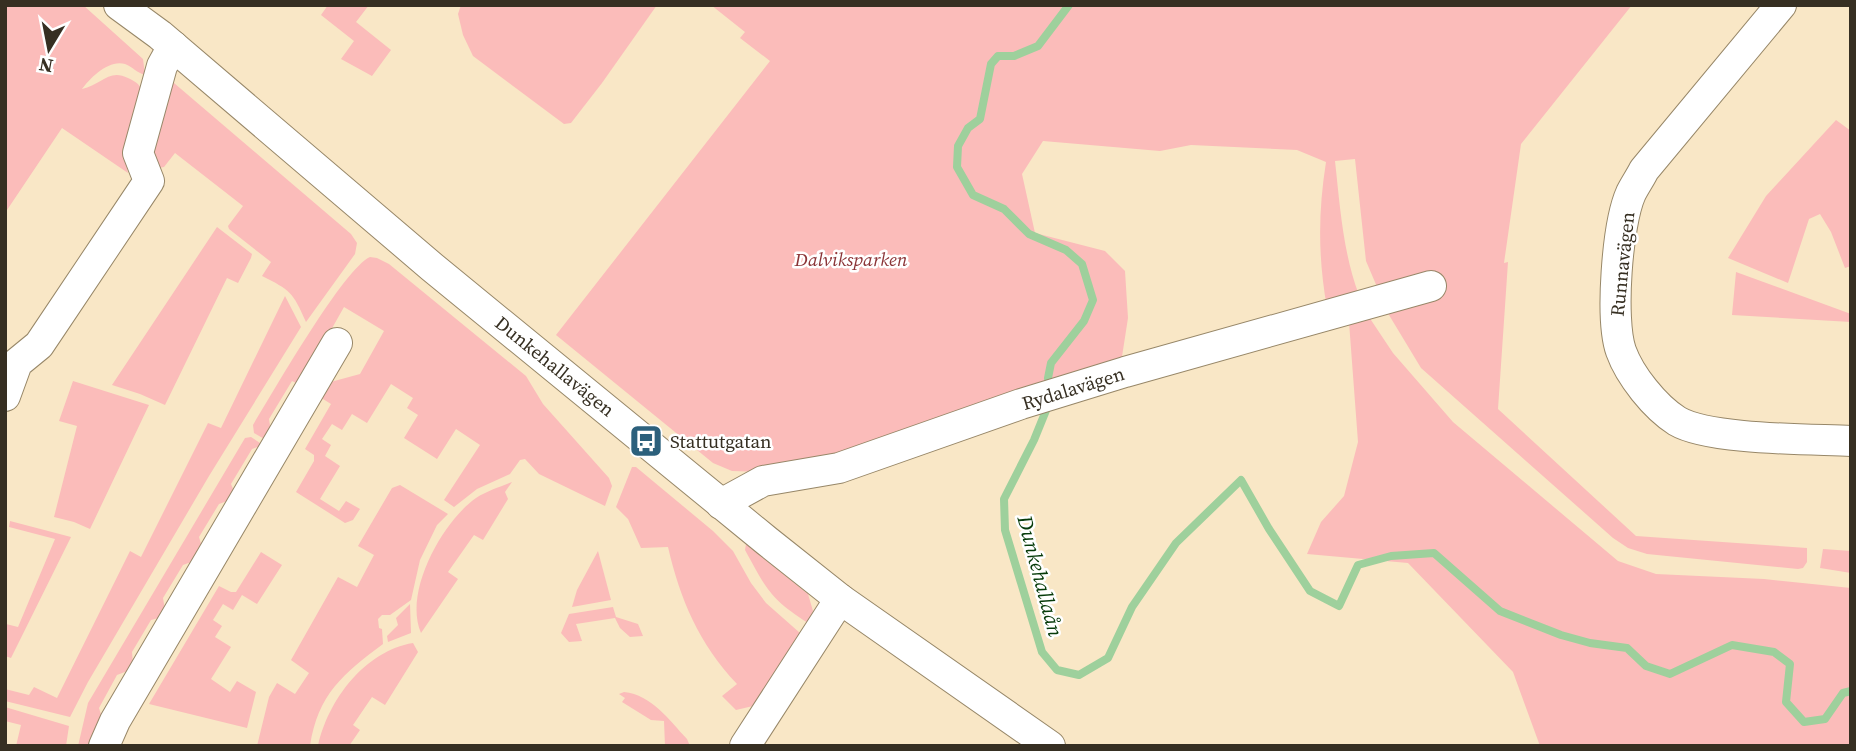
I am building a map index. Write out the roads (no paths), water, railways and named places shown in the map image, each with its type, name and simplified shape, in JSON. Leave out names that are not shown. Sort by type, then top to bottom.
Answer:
[{"type":"street","name":"Dunkehallavägen","points":[[120,5],[173,46],[432,267],[840,599],[1050,746]]},
{"type":"street","name":"Runnavägen","points":[[1781,5],[1644,170],[1631,194],[1620,242],[1616,325],[1621,350],[1633,373],[1656,402],[1678,421],[1707,431],[1851,441]]},
{"type":"street","points":[[5,396],[17,363],[39,345],[149,181],[138,153],[162,66],[173,46]]},
{"type":"street","name":"Rydalavägen","points":[[721,504],[763,481],[839,468],[1047,396],[1431,286]]},
{"type":"street","points":[[104,746],[114,721],[337,343]]},
{"type":"street","points":[[746,746],[840,599]]},
{"type":"waterway","name":"Dunkehallaån","points":[[1048,378],[1051,363],[1084,321],[1093,300],[1082,264],[1066,250],[1029,234],[1004,209],[973,195],[957,167],[958,146],[968,128],[980,119],[991,64],[998,56],[1014,56],[1038,46],[1069,5]]},
{"type":"waterway","name":"Dunkehallaån","points":[[1047,408],[1004,499],[1005,530],[1042,652],[1057,670],[1079,675],[1108,658],[1132,607],[1176,543],[1241,480],[1310,591],[1339,606],[1358,565],[1391,556],[1434,553],[1500,611],[1561,635],[1590,643],[1627,648],[1646,666],[1670,674],[1732,645],[1774,652],[1790,664],[1786,702],[1804,722],[1825,719],[1843,693],[1851,691]]},
{"type":"place","name":"Stattutgatan","points":[[646,441]]},
{"type":"park label","name":"Dalviksparken","points":[[851,259]]}]
